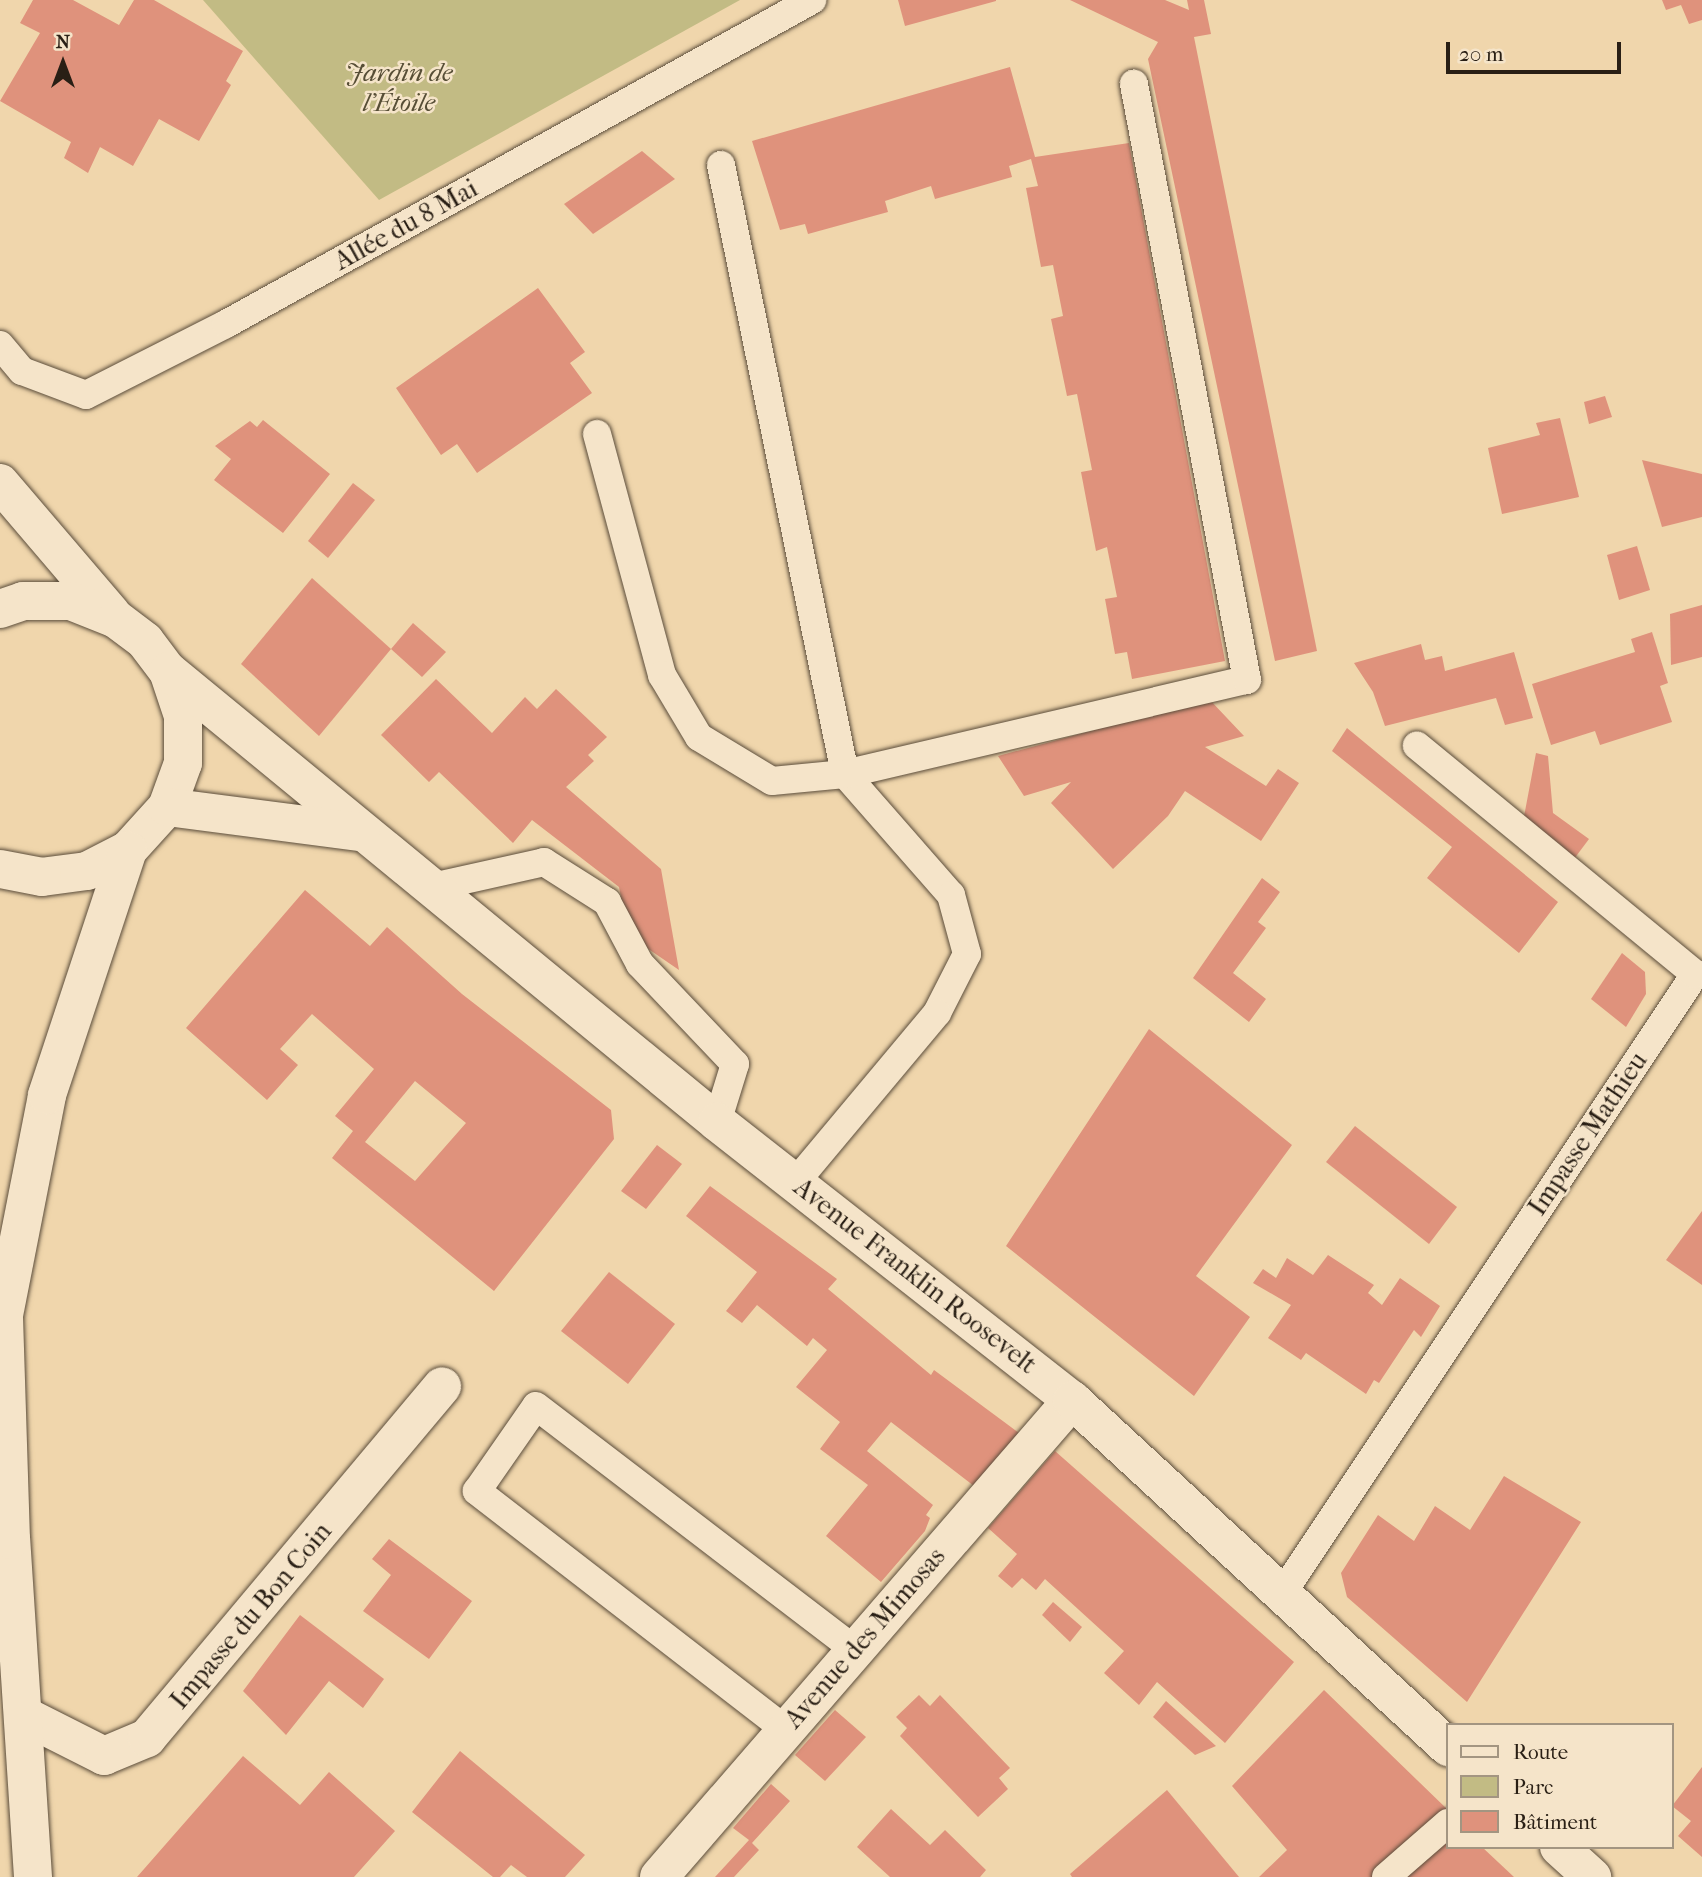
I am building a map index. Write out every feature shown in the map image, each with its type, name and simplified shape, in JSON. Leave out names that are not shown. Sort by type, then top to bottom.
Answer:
[{"type":"street","points":[[0,482],[116,619],[145,641],[168,671],[183,716],[183,763],[167,807],[128,850],[87,871],[43,877],[0,869]]},
{"type":"street","points":[[0,609],[23,601],[71,601],[116,619]]},
{"type":"street","name":"Avenue Franklin Roosevelt","points":[[168,671],[428,888],[717,1122],[1072,1400],[1446,1745]]},
{"type":"street","points":[[167,807],[360,832]]},
{"type":"street","points":[[33,1877],[4,1315],[47,1095],[128,850]]},
{"type":"street","name":"Impasse du Bon Coin","points":[[23,1715],[104,1756],[148,1738],[442,1387]]},
{"type":"street","name":"Avenue des Mimosas","points":[[659,1877],[1072,1400]]},
{"type":"street","points":[[1561,1849],[1592,1877]]},
{"type":"lane","name":"Allée du 8 Mai","points":[[0,345],[22,371],[86,395],[226,324],[812,0]]},
{"type":"lane","points":[[597,434],[662,675],[699,737],[772,780],[845,774],[1247,680],[1134,84]]},
{"type":"lane","points":[[721,165],[845,774],[951,895],[967,954],[937,1013],[795,1183]]},
{"type":"lane","name":"Impasse Mathieu","points":[[1282,1594],[1698,968],[1417,746]]},
{"type":"lane","points":[[428,888],[544,862],[607,902],[640,964],[735,1064],[717,1122]]},
{"type":"lane","points":[[786,1730],[477,1491],[536,1406],[855,1650]]},
{"type":"lane","points":[[1387,1877],[1446,1825]]},
{"type":"green space","name":"Jardin de l'Étoile","points":[[203,0],[740,0],[379,200]]},
{"type":"building","points":[[33,0],[73,0],[119,25],[134,0],[154,0],[243,51],[226,81],[231,85],[199,141],[159,119],[133,166],[100,147],[88,173],[64,158],[71,142],[0,101],[40,33],[20,23]]},
{"type":"building","points":[[898,0],[996,0],[996,1],[905,26]]},
{"type":"building","points":[[1070,0],[1165,0],[1189,10],[1187,0],[1204,0],[1211,34],[1194,37],[1317,651],[1275,661],[1148,59],[1158,42]]},
{"type":"building","points":[[1662,0],[1702,0],[1702,20],[1689,24],[1681,5],[1666,10]]},
{"type":"building","points":[[1010,67],[1035,157],[1129,143],[1225,661],[1132,679],[1127,652],[1115,654],[1105,599],[1117,597],[1107,547],[1096,551],[1081,472],[1092,470],[1077,394],[1067,396],[1051,319],[1063,316],[1053,265],[1041,267],[1026,188],[1038,186],[1031,159],[1009,166],[1012,177],[935,199],[931,186],[885,201],[888,212],[808,234],[805,224],[780,230],[752,141]]},
{"type":"building","points":[[642,151],[675,179],[593,234],[564,204]]},
{"type":"building","points":[[538,288],[585,352],[570,363],[592,393],[477,473],[457,444],[441,455],[396,388]]},
{"type":"building","points":[[1605,396],[1612,417],[1589,424],[1584,402]]},
{"type":"building","points":[[1560,418],[1579,497],[1502,514],[1488,448],[1540,435],[1536,423]]},
{"type":"building","points":[[263,420],[330,474],[283,533],[214,480],[231,459],[215,446],[250,421],[257,427]]},
{"type":"building","points":[[1642,460],[1702,474],[1702,517],[1662,527]]},
{"type":"building","points":[[353,483],[375,500],[328,558],[308,541]]},
{"type":"building","points":[[1637,546],[1650,590],[1619,600],[1607,555]]},
{"type":"building","points":[[312,578],[391,649],[319,736],[241,664]]},
{"type":"building","points":[[1702,605],[1702,657],[1671,665],[1670,614]]},
{"type":"building","points":[[413,623],[446,652],[422,677],[391,649]]},
{"type":"building","points":[[1652,632],[1668,683],[1660,686],[1672,722],[1600,745],[1595,731],[1551,745],[1532,684],[1635,652],[1631,639]]},
{"type":"building","points":[[1421,644],[1425,660],[1442,656],[1445,671],[1514,652],[1533,718],[1505,725],[1496,698],[1385,726],[1373,692],[1354,663]]},
{"type":"building","points":[[436,679],[492,733],[525,697],[537,709],[556,689],[607,737],[588,755],[594,761],[566,787],[661,869],[679,970],[628,935],[619,887],[532,820],[513,843],[439,772],[429,782],[381,735]]},
{"type":"building","points":[[1209,699],[1244,736],[1205,747],[1266,786],[1278,769],[1299,783],[1261,841],[1185,791],[1168,816],[1113,869],[1051,803],[1071,782],[1024,796],[998,756]]},
{"type":"building","points":[[1347,728],[1558,902],[1519,953],[1427,878],[1452,847],[1332,751]]},
{"type":"building","points":[[1536,753],[1548,756],[1553,813],[1589,839],[1571,863],[1522,827]]},
{"type":"building","points":[[1262,878],[1280,892],[1258,922],[1266,928],[1233,973],[1266,999],[1249,1022],[1193,978]]},
{"type":"building","points":[[305,890],[370,946],[387,927],[462,994],[611,1110],[614,1139],[494,1291],[332,1158],[353,1131],[335,1116],[374,1069],[312,1014],[280,1049],[298,1065],[267,1100],[186,1028]],"holes":[[[415,1081],[466,1123],[415,1181],[365,1142]]]},
{"type":"building","points":[[1622,953],[1645,972],[1646,994],[1626,1027],[1591,999]]},
{"type":"building","points":[[1149,1029],[1292,1145],[1196,1276],[1250,1317],[1194,1396],[1006,1246]]},
{"type":"building","points":[[1355,1126],[1457,1207],[1429,1244],[1326,1162]]},
{"type":"building","points":[[657,1145],[682,1164],[646,1209],[621,1191]]},
{"type":"building","points":[[710,1186],[837,1279],[828,1289],[931,1375],[934,1370],[1019,1433],[974,1486],[891,1422],[867,1451],[933,1505],[926,1515],[930,1518],[925,1531],[881,1582],[826,1536],[868,1485],[820,1449],[840,1422],[796,1387],[827,1350],[813,1338],[807,1346],[757,1305],[742,1323],[726,1311],[757,1272],[686,1216]]},
{"type":"building","points":[[1702,1211],[1702,1285],[1666,1260]]},
{"type":"building","points":[[1328,1255],[1374,1285],[1368,1293],[1382,1305],[1400,1278],[1440,1306],[1421,1337],[1414,1330],[1379,1383],[1374,1380],[1366,1394],[1306,1353],[1301,1360],[1268,1338],[1291,1305],[1253,1283],[1263,1269],[1276,1278],[1287,1258],[1313,1275]]},
{"type":"building","points":[[609,1272],[675,1324],[628,1384],[561,1331]]},
{"type":"building","points":[[1055,1451],[1294,1662],[1225,1743],[1157,1682],[1139,1705],[1104,1673],[1124,1651],[1045,1579],[1036,1590],[1022,1578],[1012,1588],[998,1576],[1017,1554],[988,1528]]},
{"type":"building","points":[[1504,1476],[1581,1522],[1467,1702],[1347,1597],[1341,1573],[1378,1515],[1414,1541],[1435,1506],[1470,1530]]},
{"type":"building","points":[[389,1539],[472,1601],[429,1659],[363,1611],[391,1575],[372,1559]]},
{"type":"building","points":[[1053,1602],[1082,1627],[1070,1642],[1042,1615]]},
{"type":"building","points":[[300,1615],[384,1679],[363,1708],[329,1681],[286,1735],[243,1691]]},
{"type":"building","points":[[1324,1690],[1446,1808],[1446,1812],[1372,1877],[1259,1877],[1287,1850],[1232,1786]]},
{"type":"building","points":[[919,1695],[930,1706],[940,1695],[1010,1768],[999,1778],[1008,1789],[978,1817],[900,1736],[907,1728],[896,1717]]},
{"type":"building","points":[[1166,1701],[1216,1746],[1195,1755],[1153,1717]]},
{"type":"building","points":[[835,1710],[866,1737],[825,1781],[795,1755]]},
{"type":"building","points":[[460,1751],[585,1855],[565,1877],[527,1877],[511,1865],[500,1877],[493,1877],[412,1812]]},
{"type":"building","points":[[243,1756],[300,1805],[329,1772],[395,1831],[354,1877],[137,1877]]},
{"type":"building","points":[[1702,1767],[1702,1857],[1678,1836],[1691,1821],[1674,1808],[1674,1803]]},
{"type":"building","points":[[771,1784],[790,1801],[752,1843],[759,1850],[734,1877],[715,1877],[749,1840],[733,1828]]},
{"type":"building","points":[[1167,1790],[1239,1877],[1072,1877],[1070,1874]]},
{"type":"building","points":[[891,1809],[930,1845],[945,1830],[986,1870],[980,1877],[890,1877],[857,1847]]},
{"type":"building","points":[[1446,1839],[1446,1849],[1484,1849],[1514,1877],[1403,1877]]}]
